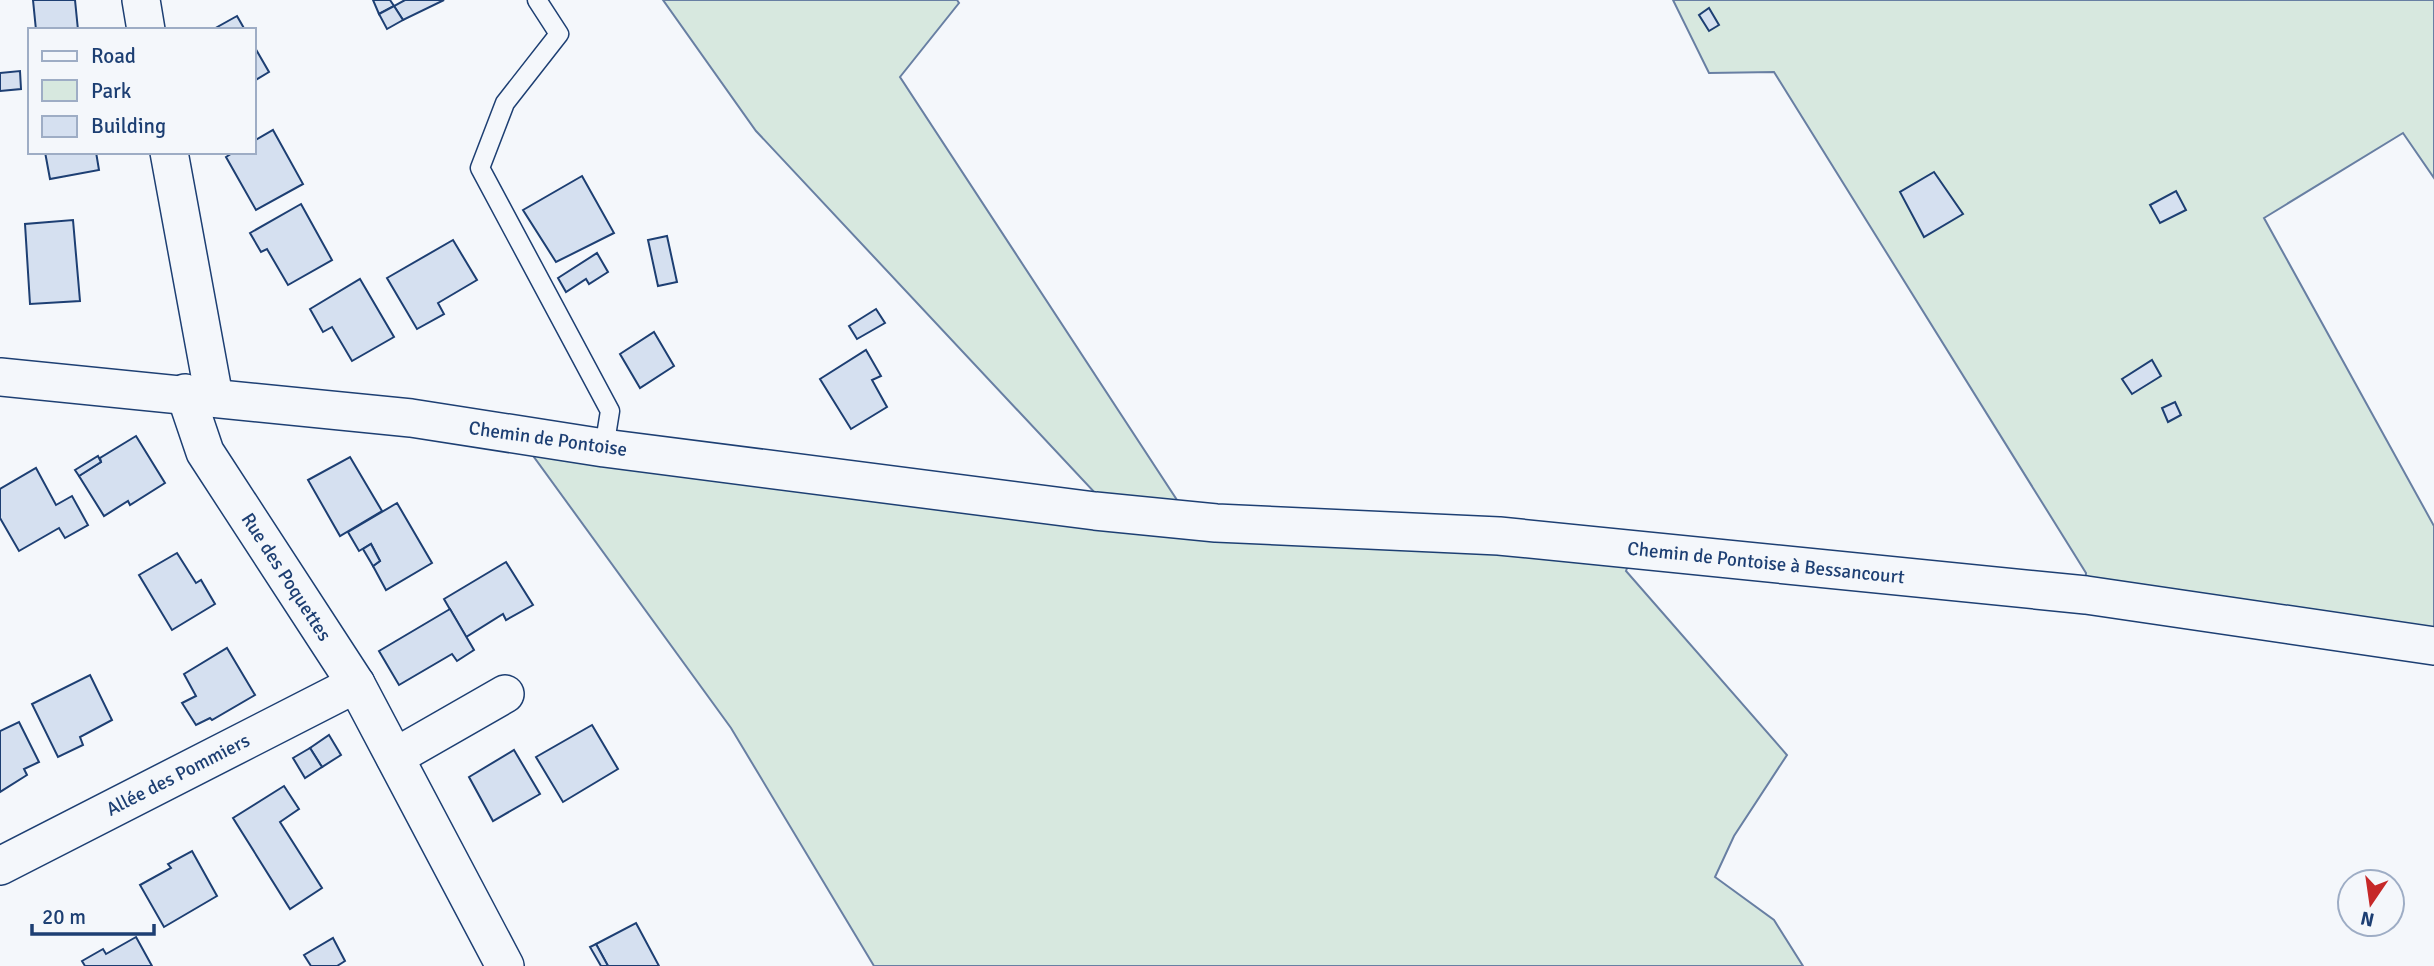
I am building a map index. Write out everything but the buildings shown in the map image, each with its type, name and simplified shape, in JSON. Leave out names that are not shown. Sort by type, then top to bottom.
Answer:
[{"type":"street","points":[[141,0],[146,28]]},
{"type":"street","name":"Rue des Poquettes","points":[[169,154],[205,452],[356,684],[505,966]]},
{"type":"street","name":"Chemin de Pontoise","points":[[0,377],[411,418],[604,447],[1095,511]]},
{"type":"street","name":"Chemin de Pontoise à Bessancourt","points":[[1095,511],[1216,523],[1499,536],[2031,590],[2434,646]]},
{"type":"street","name":"Allée des Pommiers","points":[[0,866],[356,684]]},
{"type":"street","points":[[395,757],[505,694]]},
{"type":"lane","points":[[537,0],[559,34],[505,103],[480,168],[610,411],[604,447]]},
{"type":"green space","points":[[663,0],[957,0],[959,3],[900,77],[1196,529],[1630,560],[1626,571],[1787,755],[1734,836],[1715,877],[1774,920],[1803,966],[874,966],[731,728],[518,435],[1126,526],[756,131]]},
{"type":"green space","points":[[1673,0],[2434,0],[2434,178],[2403,133],[2264,218],[2434,526],[2434,660],[2083,610],[2086,573],[1774,72],[1709,73]]}]
